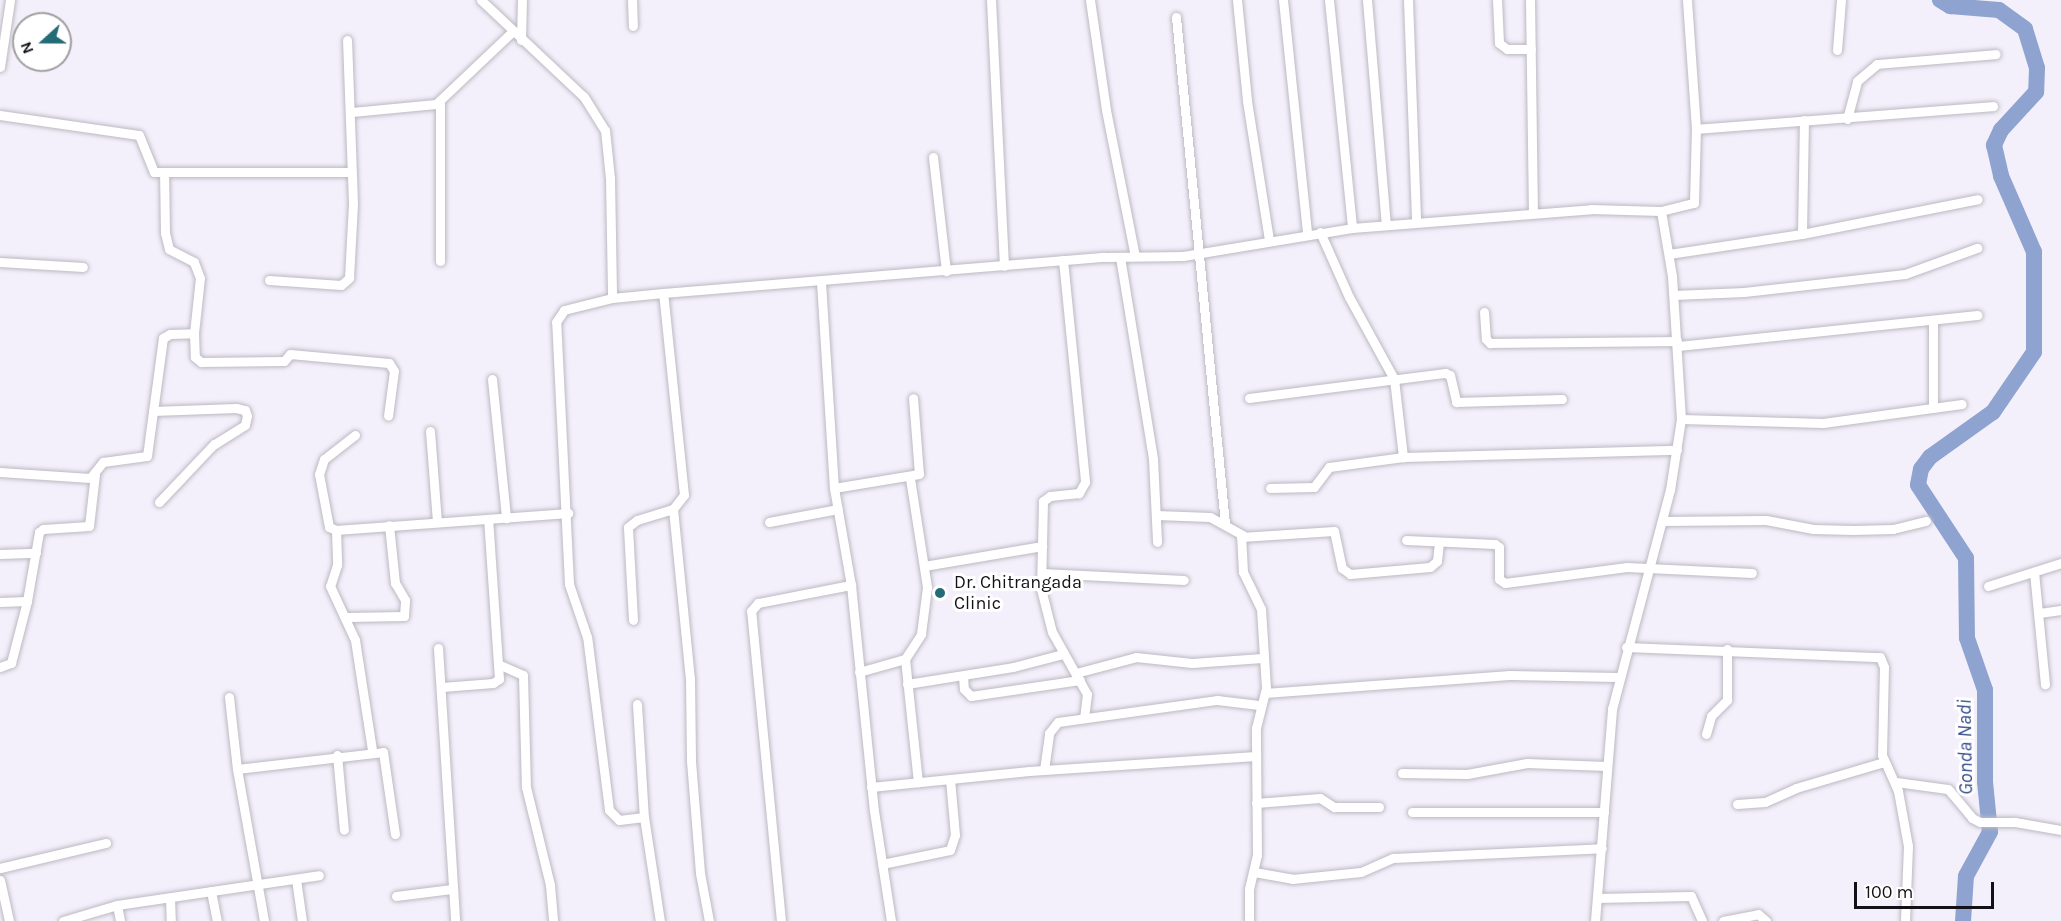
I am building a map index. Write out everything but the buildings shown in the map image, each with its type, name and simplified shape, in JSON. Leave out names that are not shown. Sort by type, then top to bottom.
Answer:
[{"type":"street","points":[[0,67],[4,14],[10,0]]},
{"type":"street","points":[[482,0],[512,33],[584,97],[604,130],[607,144],[612,298]]},
{"type":"street","points":[[521,40],[522,0]]},
{"type":"street","points":[[632,0],[633,26]]},
{"type":"street","points":[[991,0],[1004,266]]},
{"type":"street","points":[[1090,0],[1106,110],[1135,256]]},
{"type":"street","points":[[1237,0],[1247,101],[1269,240]]},
{"type":"street","points":[[1283,0],[1308,234]]},
{"type":"street","points":[[1329,0],[1352,228]]},
{"type":"street","points":[[1367,0],[1386,225]]},
{"type":"street","points":[[1408,0],[1416,222]]},
{"type":"street","points":[[1497,0],[1499,43],[1507,49],[1531,49]]},
{"type":"street","points":[[1530,0],[1533,213]]},
{"type":"street","points":[[644,817],[619,820],[609,810],[587,637],[569,584],[568,513],[556,322],[564,310],[612,298],[663,293],[821,282],[1063,260],[1201,253],[1352,228],[1591,209],[1661,211],[1694,203],[1696,129],[1687,0]]},
{"type":"street","points":[[1837,50],[1841,0]]},
{"type":"street","points":[[1176,16],[1190,193],[1201,253],[1225,524]]},
{"type":"street","points":[[352,111],[440,102],[512,33]]},
{"type":"street","points":[[268,280],[347,282],[352,252],[352,111],[347,40]]},
{"type":"street","points":[[1847,119],[1854,86],[1877,64],[1996,54]]},
{"type":"street","points":[[440,102],[440,261]]},
{"type":"street","points":[[1696,129],[1993,106]]},
{"type":"street","points":[[0,115],[139,135],[144,141],[151,170],[164,172],[351,172]]},
{"type":"street","points":[[1802,234],[1804,120]]},
{"type":"street","points":[[933,157],[946,271]]},
{"type":"street","points":[[164,172],[165,233],[170,249],[194,262],[200,278],[194,333],[195,357],[201,362],[284,361],[290,354],[389,363],[394,371],[388,416]]},
{"type":"street","points":[[1669,254],[1802,234],[1978,199]]},
{"type":"street","points":[[1595,921],[1602,848],[1605,766],[1617,677],[1662,521],[1681,419],[1674,295],[1661,211]]},
{"type":"street","points":[[1320,232],[1349,297],[1394,379],[1403,458]]},
{"type":"street","points":[[1674,295],[1744,292],[1905,274],[1977,248]]},
{"type":"street","points":[[1120,257],[1154,459],[1157,542]]},
{"type":"street","points":[[1063,260],[1085,482],[1079,493],[1045,499],[1042,573],[1046,611],[1063,654],[1087,694],[1084,718]]},
{"type":"street","points":[[0,262],[82,267]]},
{"type":"street","points":[[821,282],[834,488],[851,585],[871,787],[891,921]]},
{"type":"street","points":[[663,293],[685,488],[673,509],[690,678],[691,761],[700,873],[709,921]]},
{"type":"street","points":[[1484,312],[1486,339],[1490,343],[1677,343],[1977,315]]},
{"type":"street","points":[[1933,320],[1933,408]]},
{"type":"street","points":[[0,472],[90,478],[103,462],[146,457],[164,338],[170,334],[194,333]]},
{"type":"street","points":[[1249,398],[1449,374],[1456,402],[1562,399]]},
{"type":"street","points":[[492,380],[506,518]]},
{"type":"street","points":[[834,488],[910,478],[921,471],[913,398]]},
{"type":"street","points":[[1681,419],[1823,423],[1962,404]]},
{"type":"street","points":[[153,411],[236,408],[245,410],[247,417],[245,424],[214,444],[159,502]]},
{"type":"street","points":[[430,431],[437,521]]},
{"type":"street","points":[[355,435],[319,470],[329,527],[336,530],[568,513]]},
{"type":"street","points":[[1270,488],[1314,487],[1329,467],[1403,458],[1677,450]]},
{"type":"street","points":[[0,666],[11,663],[43,529],[90,526],[95,474]]},
{"type":"street","points":[[910,478],[927,594],[921,612],[921,634],[905,659],[918,782]]},
{"type":"street","points":[[633,620],[628,527],[637,520],[673,509]]},
{"type":"street","points":[[769,522],[838,509]]},
{"type":"street","points":[[1156,515],[1210,517],[1243,534],[1334,531],[1342,567],[1350,574],[1430,567],[1437,561],[1439,542]]},
{"type":"street","points":[[442,687],[497,682],[498,664],[488,519]]},
{"type":"street","points":[[1662,521],[1766,520],[1813,529],[1853,530],[1893,529],[1926,522]]},
{"type":"street","points":[[348,617],[404,616],[405,600],[395,583],[389,525]]},
{"type":"street","points":[[336,530],[337,565],[330,583],[348,617],[359,655],[372,750]]},
{"type":"street","points":[[1243,534],[1243,572],[1261,609],[1265,693],[1259,705],[1254,872],[1249,889],[1249,921]]},
{"type":"street","points":[[1406,540],[1497,546],[1502,583],[1588,570],[1649,566],[1752,573]]},
{"type":"street","points":[[924,566],[1042,546]]},
{"type":"street","points":[[0,554],[36,552]]},
{"type":"street","points":[[1988,586],[2061,563]]},
{"type":"street","points":[[2034,572],[2045,684]]},
{"type":"street","points":[[1042,573],[1184,580]]},
{"type":"street","points":[[782,921],[752,611],[758,603],[851,585]]},
{"type":"street","points":[[0,602],[27,602]]},
{"type":"street","points":[[2039,613],[2061,610]]},
{"type":"street","points":[[1626,647],[1727,649],[1880,657],[1884,667],[1884,762],[1896,782],[1908,846],[1905,921]]},
{"type":"street","points":[[438,648],[455,921]]},
{"type":"street","points":[[1706,734],[1711,716],[1724,705],[1729,693],[1727,649]]},
{"type":"street","points":[[907,684],[963,676],[1063,654]]},
{"type":"street","points":[[963,676],[964,689],[971,696],[1078,676],[1136,657],[1192,663],[1262,658]]},
{"type":"street","points":[[859,672],[905,659]]},
{"type":"street","points":[[498,664],[523,675],[526,787],[550,885],[553,921]]},
{"type":"street","points":[[1265,693],[1509,675],[1617,677]]},
{"type":"street","points":[[229,697],[237,769],[264,921]]},
{"type":"street","points":[[1044,770],[1052,727],[1084,718],[1217,700],[1259,705]]},
{"type":"street","points":[[637,704],[644,817],[660,921]]},
{"type":"street","points":[[237,769],[372,750],[382,752],[387,759],[395,834]]},
{"type":"street","points":[[337,755],[344,830]]},
{"type":"street","points":[[871,787],[1044,770],[1256,756]]},
{"type":"street","points":[[1737,804],[1765,802],[1796,788],[1884,762]]},
{"type":"street","points":[[1402,773],[1467,774],[1527,763],[1605,766]]},
{"type":"street","points":[[882,864],[950,850],[955,835],[950,779]]},
{"type":"street","points":[[1896,782],[1948,789],[1972,818],[1992,824],[2015,822],[2061,830]]},
{"type":"street","points":[[1256,803],[1320,798],[1334,807],[1379,807]]},
{"type":"street","points":[[1412,812],[1604,812]]},
{"type":"street","points":[[0,868],[106,843]]},
{"type":"street","points":[[1254,872],[1292,879],[1361,872],[1393,858],[1602,848]]},
{"type":"street","points":[[63,921],[117,905],[319,875]]},
{"type":"street","points":[[296,879],[302,921]]},
{"type":"street","points":[[0,880],[9,921]]},
{"type":"street","points":[[396,896],[452,889]]},
{"type":"street","points":[[211,891],[217,921]]},
{"type":"street","points":[[1597,898],[1691,896],[1701,921]]},
{"type":"street","points":[[170,898],[171,921]]},
{"type":"street","points":[[117,905],[120,921]]},
{"type":"street","points":[[1723,921],[1758,914],[1766,921]]},
{"type":"waterway","name":"Gonda Nadi","points":[[1940,0],[1950,6],[1999,10],[2025,29],[2037,68],[2036,92],[2001,130],[1994,145],[2001,176],[2034,252],[2034,352],[1993,412],[1930,457],[1921,469],[1918,485],[1966,558],[1967,638],[1985,690],[1985,782],[1990,832],[1966,876],[1963,921]]},
{"type":"place","name":"Dr. Chitrangada Clinic","points":[[940,593]]}]
